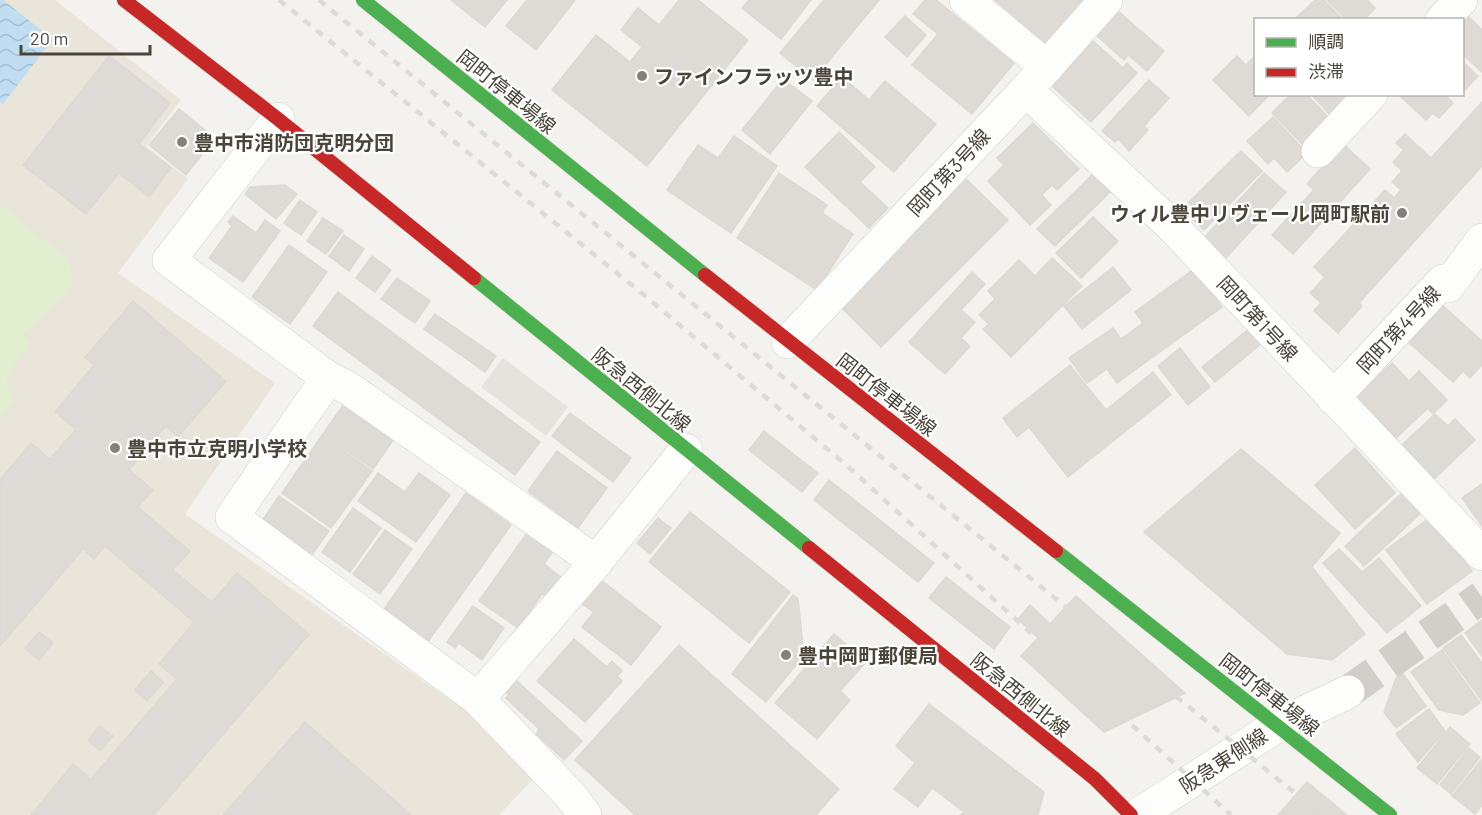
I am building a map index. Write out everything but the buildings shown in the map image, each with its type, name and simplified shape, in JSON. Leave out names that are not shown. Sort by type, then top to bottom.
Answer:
[{"type":"main road","name":"阪急西側北線","points":[[124,0],[278,118],[1095,779],[1131,815]]},
{"type":"main road","name":"岡町停車場線","points":[[370,2],[788,342],[1390,815]]},
{"type":"street","name":"岡町第1号線","points":[[966,0],[1170,224],[1482,554]]},
{"type":"street","name":"岡町第3号線","points":[[788,342],[1036,78],[1106,0]]},
{"type":"street","points":[[1444,18],[1461,0]]},
{"type":"street","points":[[1318,151],[1369,96]]},
{"type":"street","points":[[278,118],[169,260],[328,378],[348,388],[596,562]]},
{"type":"street","name":"岡町第4号線","points":[[1333,398],[1443,281],[1448,286],[1482,240]]},
{"type":"street","points":[[328,378],[232,518],[478,699],[570,795],[585,815]]},
{"type":"street","points":[[478,699],[596,562],[686,450]]},
{"type":"street","name":"阪急東側線","points":[[1138,815],[1278,725],[1348,692]]},
{"type":"shaded area","name":"豊中市立克明小学校","points":[[0,0],[55,0],[181,100],[146,146],[188,179],[118,273],[275,383],[185,514],[476,718],[535,777],[499,815],[0,815]]},
{"type":"shaded area","points":[[503,358],[568,407],[546,436],[481,387]]},
{"type":"green space","points":[[0,204],[67,259],[74,283],[23,335],[29,342],[5,381],[15,399],[0,417]]},
{"type":"water","points":[[0,0],[53,39],[3,104],[0,102]]},
{"type":"tunnel","points":[[1348,692],[1482,597]]},
{"type":"railway","points":[[279,0],[638,290],[845,464],[1231,815]]},
{"type":"railway","points":[[319,0],[1322,815]]},
{"type":"traffic: fast","points":[[363,0],[705,275]]},
{"type":"traffic: fast","points":[[474,278],[809,548]]},
{"type":"traffic: fast","points":[[1056,551],[1390,815]]},
{"type":"traffic: jam","points":[[124,0],[278,119],[474,278]]},
{"type":"traffic: jam","points":[[705,275],[1056,551]]},
{"type":"traffic: jam","points":[[809,548],[1095,779],[1131,815]]},
{"type":"place","name":"ファインフラッツ豊中","points":[[642,76]]},
{"type":"place","name":"豊中市消防団克明分団","points":[[182,142]]},
{"type":"place","name":"ウィル豊中リヴェール岡町駅前","points":[[1402,213]]},
{"type":"place","name":"豊中市立克明小学校","points":[[115,448]]},
{"type":"place","name":"豊中岡町郵便局","points":[[786,655]]}]
